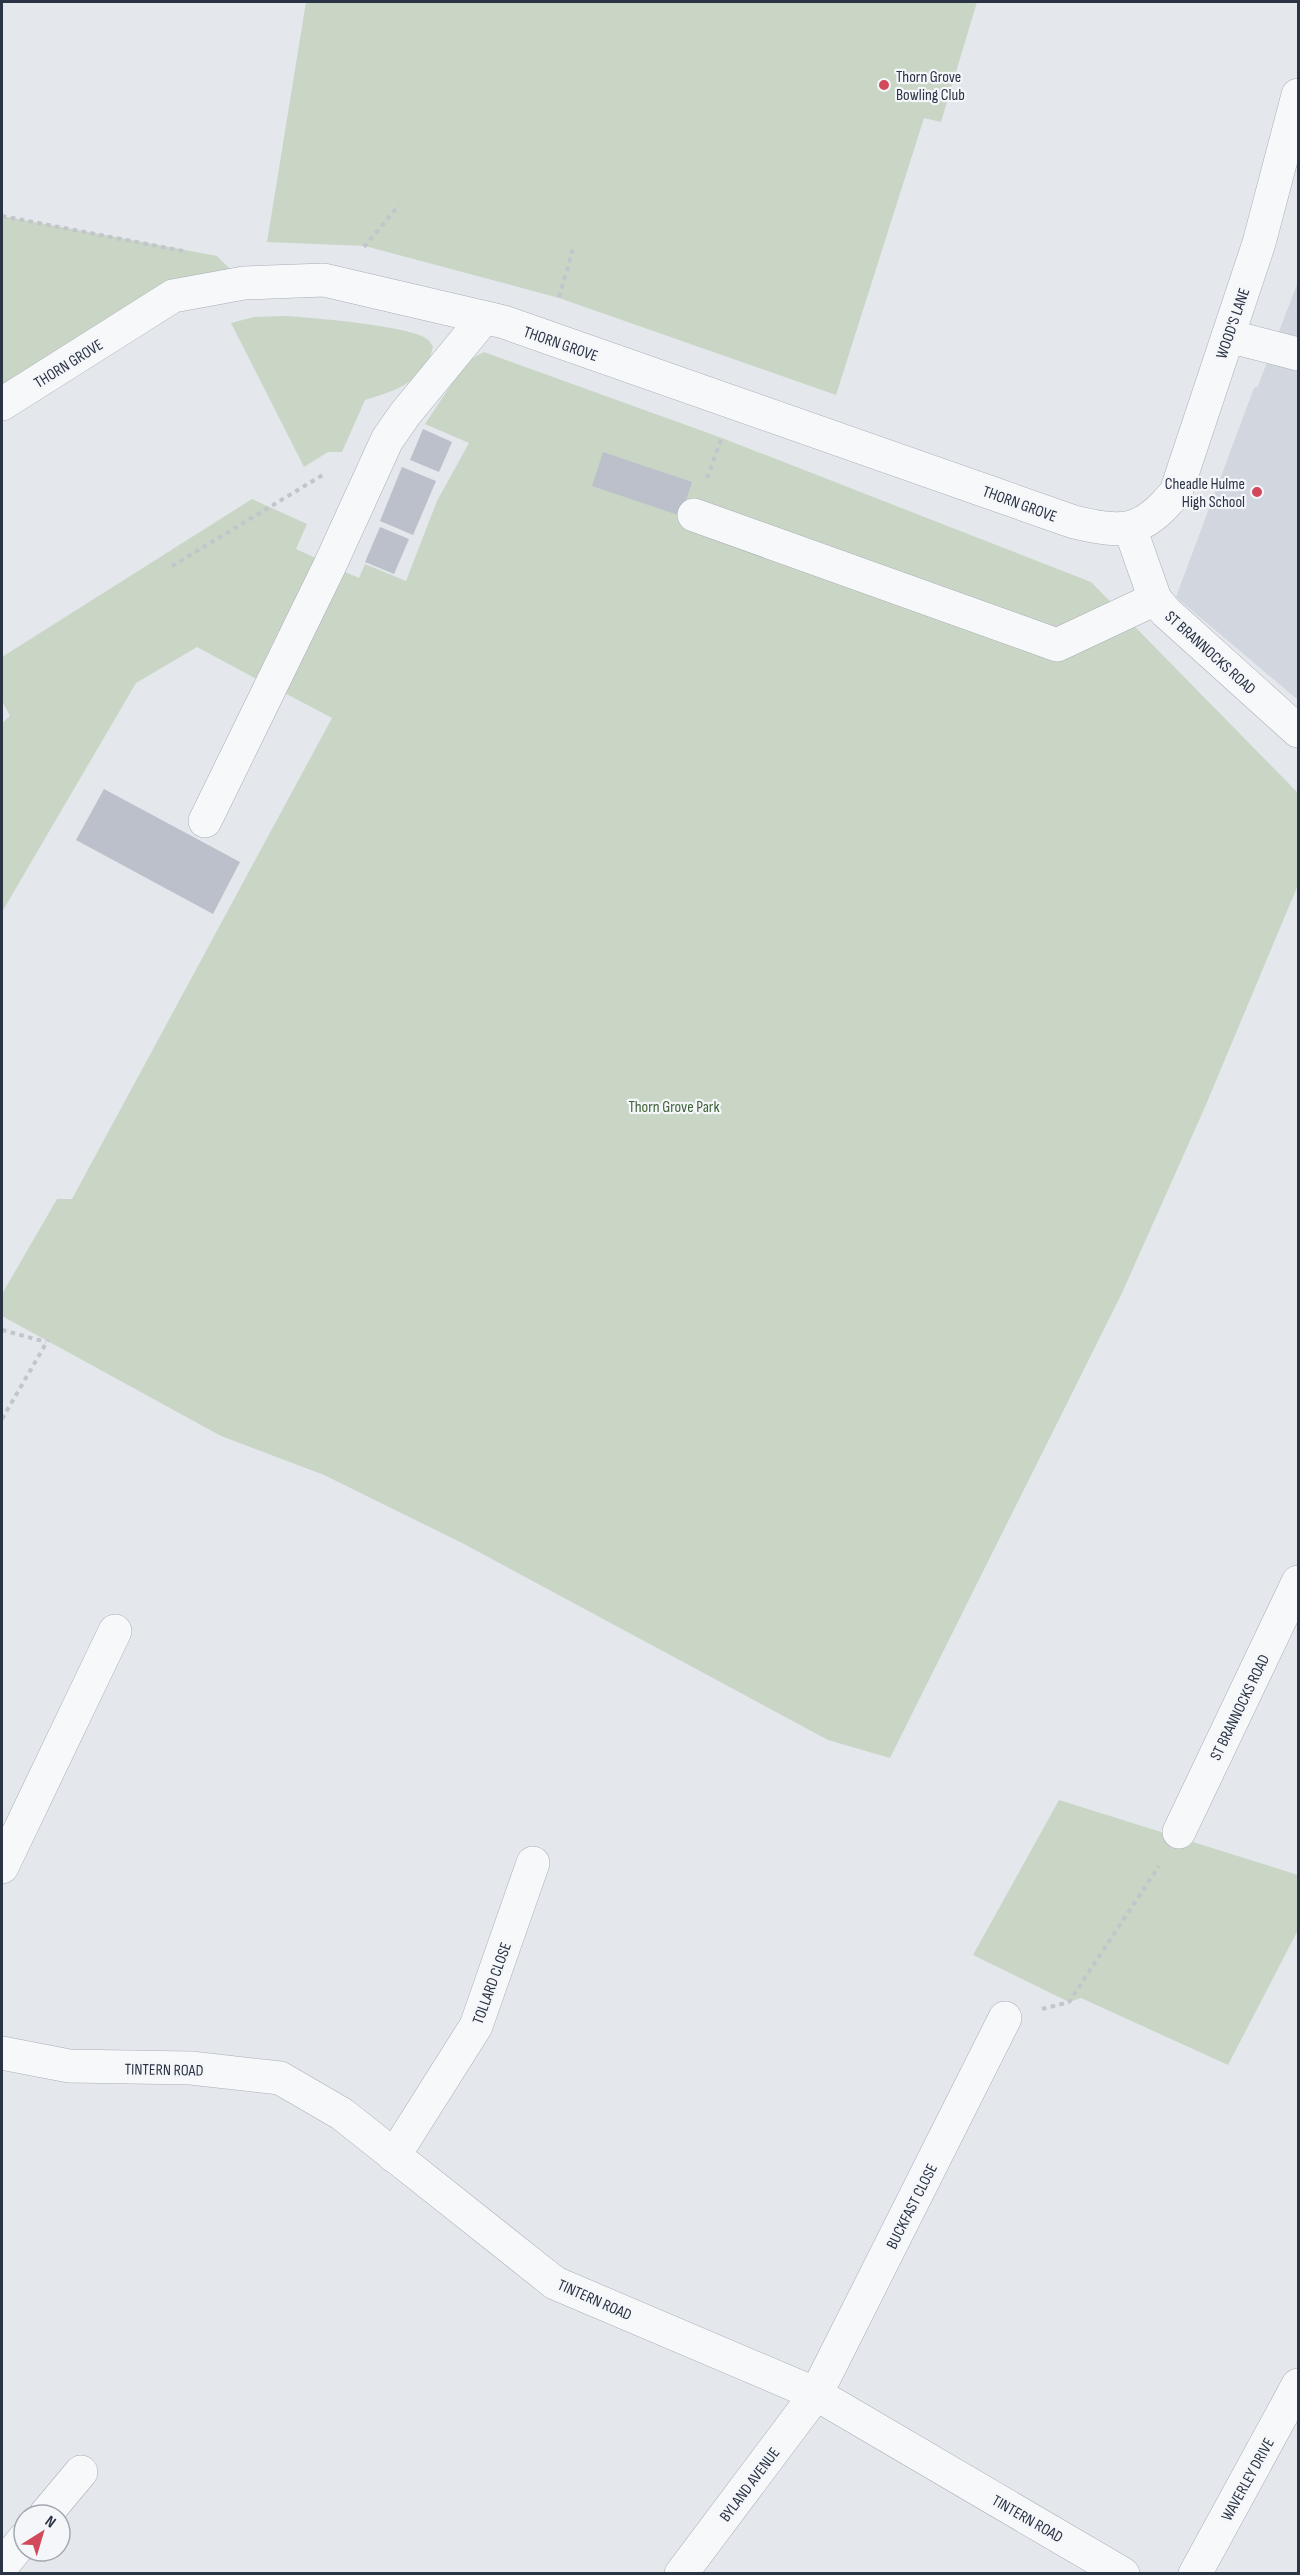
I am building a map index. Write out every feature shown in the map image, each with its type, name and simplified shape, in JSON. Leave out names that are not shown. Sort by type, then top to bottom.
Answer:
[{"type":"street","name":"WOOD'S LANE","points":[[1130,528],[1156,516],[1176,492],[1259,243],[1299,95]]},
{"type":"street","name":"THORN GROVE","points":[[2,405],[173,296],[244,283],[324,280],[504,322],[1074,522],[1103,529],[1130,528]]},
{"type":"street","points":[[205,821],[330,565],[378,459],[405,414],[483,318]]},
{"type":"street","points":[[1228,336],[1299,354]]},
{"type":"street","points":[[694,515],[1057,645],[1155,599]]},
{"type":"street","name":"ST BRANNOCKS ROAD","points":[[1130,528],[1155,599],[1166,612],[1299,731]]},
{"type":"street","name":"ST BRANNOCKS ROAD","points":[[1179,1832],[1299,1582]]},
{"type":"street","points":[[2,1867],[115,1631]]},
{"type":"street","name":"TOLLARD CLOSE","points":[[394,2156],[476,2026],[533,1863]]},
{"type":"street","name":"BUCKFAST CLOSE","points":[[816,2394],[1005,2018]]},
{"type":"street","name":"TINTERN ROAD","points":[[2,2053],[69,2066],[191,2068],[280,2078],[342,2114],[555,2283],[816,2394],[1123,2574]]},
{"type":"street","name":"WAVERLEY DRIVE","points":[[1195,2574],[1299,2385]]},
{"type":"street","name":"BYLAND AVENUE","points":[[681,2574],[816,2394]]},
{"type":"street","points":[[55,2503],[81,2472]]},
{"type":"street","points":[[2,2566],[12,2554]]},
{"type":"path","points":[[347,286],[365,246],[399,205]]},
{"type":"path","points":[[2,216],[187,252]]},
{"type":"path","points":[[544,337],[573,249]]},
{"type":"path","points":[[694,515],[734,403]]},
{"type":"path","points":[[172,566],[333,468],[378,459]]},
{"type":"path","points":[[2,1330],[47,1341],[2,1419]]},
{"type":"path","points":[[1005,2018],[1069,2002],[1164,1860],[1179,1832]]},
{"type":"shaded area","name":"Cheadle Hulme High School","points":[[1298,282],[1298,700],[1176,597],[1254,388],[1258,386]]},
{"type":"green space","points":[[306,2],[977,2],[941,122],[924,118],[836,395],[559,298],[365,246],[267,242]]},
{"type":"green space","points":[[2,216],[217,256],[244,283],[173,296],[2,404]]},
{"type":"green space","points":[[284,316],[359,323],[401,330],[427,339],[433,347],[429,359],[416,377],[398,389],[365,400],[342,452],[328,452],[304,467],[231,323],[254,317]]},
{"type":"green space","name":"Thorn Grove Park","points":[[484,352],[722,438],[1091,582],[1298,793],[1298,885],[1205,1107],[1122,1293],[890,1758],[828,1740],[462,1543],[324,1475],[221,1436],[2,1316],[2,1294],[57,1199],[72,1199],[332,718],[281,691],[338,569],[359,578],[365,564],[406,581],[437,501],[469,443],[425,424],[467,361]]},
{"type":"green space","points":[[252,499],[307,524],[296,549],[320,560],[262,682],[197,647],[136,683],[2,912],[2,723],[10,716],[2,701],[2,657]]},
{"type":"green space","points":[[1059,1800],[1298,1875],[1298,1930],[1228,2065],[1081,1998],[1069,2002],[973,1955]]},
{"type":"building","points":[[423,429],[452,442],[439,472],[410,460]]},
{"type":"building","points":[[603,452],[692,482],[681,516],[592,486]]},
{"type":"building","points":[[402,467],[436,481],[413,535],[380,521]]},
{"type":"building","points":[[380,527],[409,539],[394,574],[365,562]]},
{"type":"building","points":[[104,789],[240,862],[213,914],[76,840]]},
{"type":"place","name":"Thorn Grove Bowling Club","points":[[884,85]]},
{"type":"place","name":"Cheadle Hulme High School","points":[[1257,492]]}]
